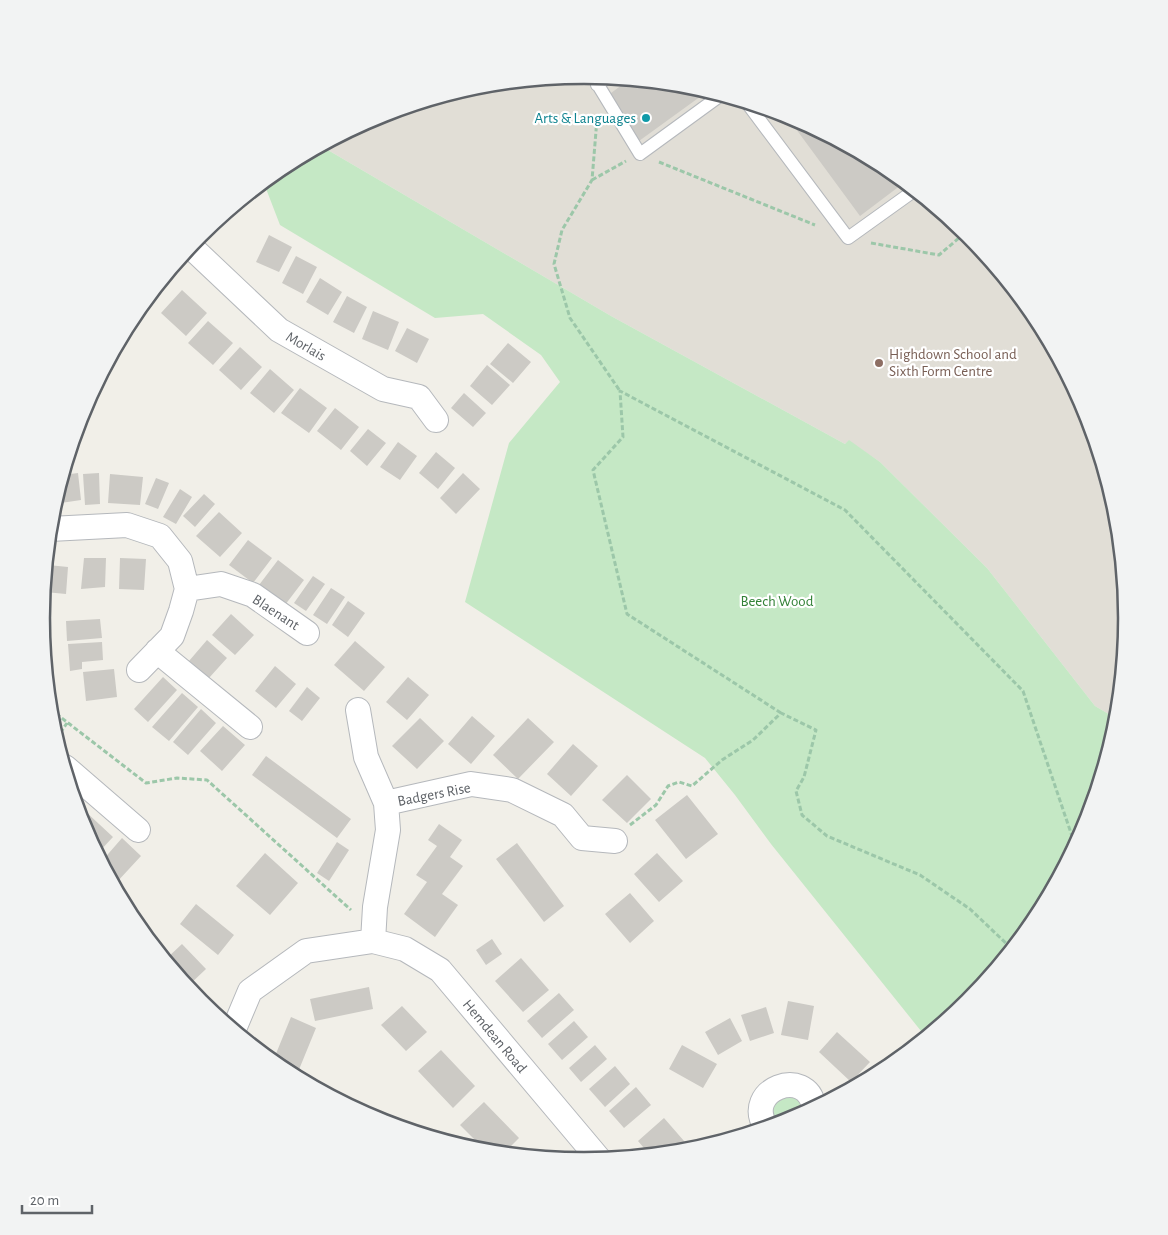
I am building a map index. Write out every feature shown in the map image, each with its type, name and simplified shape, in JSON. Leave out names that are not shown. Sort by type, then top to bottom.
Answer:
[{"type":"street","name":"Morlais","points":[[196,251],[279,330],[383,389],[419,397],[436,420]]},
{"type":"street","points":[[58,529],[127,525],[160,536],[180,561],[187,589],[172,636],[140,670]]},
{"type":"street","name":"Blaenant","points":[[187,589],[221,584],[253,595],[307,632]]},
{"type":"street","points":[[157,651],[250,727]]},
{"type":"street","name":"Badgers Rise","points":[[358,710],[366,757],[386,803],[388,830],[375,907],[372,941]]},
{"type":"street","points":[[74,774],[138,830]]},
{"type":"street","name":"Badgers Rise","points":[[386,803],[471,784],[512,790],[563,815],[582,838],[615,841]]},
{"type":"street","points":[[237,1023],[250,991],[306,951],[372,941]]},
{"type":"street","name":"Hemdean Road","points":[[372,941],[405,949],[440,970],[593,1152]]},
{"type":"street","points":[[764,1120],[762,1106],[765,1098],[778,1087],[786,1085],[803,1089],[811,1100]]},
{"type":"lane","points":[[597,84],[640,154],[713,100]]},
{"type":"lane","points":[[754,111],[848,238],[909,194]]},
{"type":"path","points":[[594,84],[597,121],[592,180],[562,230],[554,264],[570,318],[620,391],[845,510],[1022,691],[1071,835]]},
{"type":"path","points":[[592,180],[640,154],[848,238],[939,255],[959,238]]},
{"type":"path","points":[[620,391],[623,438],[593,470],[627,614],[781,713],[816,730],[804,777],[796,791],[802,815],[827,836],[920,875],[970,909],[1007,944]]},
{"type":"path","points":[[634,821],[656,804],[668,786],[679,782],[692,786],[722,760],[753,740],[781,713]]},
{"type":"path","points":[[59,717],[146,783],[178,778],[208,780],[350,907],[372,941]]},
{"type":"path","points":[[62,730],[67,723]]},
{"type":"shaded area","name":"Highdown School and Sixth Form Centre","points":[[549,85],[619,85],[654,88],[688,94],[756,112],[820,139],[881,173],[936,216],[962,240],[1008,292],[1046,351],[1063,381],[1077,413],[1090,446],[1108,513],[1117,583],[1117,652],[1109,714],[1095,706],[987,568],[880,462],[849,441],[845,444],[611,316],[327,150],[380,124],[412,112],[480,94],[514,88]]},
{"type":"green space","name":"Beech Wood","points":[[327,150],[611,316],[845,444],[849,440],[880,462],[987,568],[1095,706],[1109,714],[1100,756],[1090,789],[1063,854],[1046,885],[1008,943],[985,970],[962,995],[921,1031],[771,844],[705,758],[465,602],[509,443],[560,382],[541,355],[483,314],[435,318],[280,225],[266,189],[287,173]]},
{"type":"green space","points":[[795,1097],[799,1100],[801,1105],[773,1117],[774,1107],[779,1098]]},
{"type":"building","name":"Arts & Languages","points":[[622,85],[654,88],[700,97],[639,141],[607,96]]},
{"type":"building","points":[[795,127],[851,155],[899,187],[860,216]]},
{"type":"building","points":[[269,235],[292,247],[279,272],[256,262]]},
{"type":"building","points":[[296,256],[317,267],[303,294],[282,283]]},
{"type":"building","points":[[320,278],[342,292],[328,315],[306,302]]},
{"type":"building","points":[[182,290],[207,313],[186,336],[161,313]]},
{"type":"building","points":[[347,296],[367,307],[354,333],[333,322]]},
{"type":"building","points":[[373,311],[399,322],[388,350],[362,339]]},
{"type":"building","points":[[208,321],[233,343],[213,365],[188,343]]},
{"type":"building","points":[[407,328],[429,339],[417,363],[395,351]]},
{"type":"building","points":[[508,343],[531,362],[513,383],[490,364]]},
{"type":"building","points":[[240,347],[262,367],[241,390],[219,370]]},
{"type":"building","points":[[487,365],[510,385],[492,405],[470,386]]},
{"type":"building","points":[[270,369],[294,390],[274,413],[250,393]]},
{"type":"building","points":[[300,388],[327,408],[309,433],[281,413]]},
{"type":"building","points":[[464,393],[486,413],[473,427],[451,408]]},
{"type":"building","points":[[335,408],[359,427],[341,450],[317,431]]},
{"type":"building","points":[[368,429],[386,443],[367,466],[350,451]]},
{"type":"building","points":[[398,442],[417,456],[400,480],[380,467]]},
{"type":"building","points":[[436,452],[455,468],[438,489],[419,473]]},
{"type":"building","points":[[78,473],[81,500],[62,503],[68,479],[69,474]]},
{"type":"building","points":[[99,473],[100,504],[85,505],[83,474]]},
{"type":"building","points":[[463,473],[480,489],[456,514],[440,498]]},
{"type":"building","points":[[110,474],[143,477],[140,505],[108,503]]},
{"type":"building","points":[[156,478],[169,483],[158,509],[145,504]]},
{"type":"building","points":[[180,489],[192,497],[176,524],[163,517]]},
{"type":"building","points":[[204,494],[215,504],[195,527],[183,516]]},
{"type":"building","points":[[219,512],[242,533],[220,557],[196,536]]},
{"type":"building","points":[[248,540],[272,558],[253,583],[229,565]]},
{"type":"building","points":[[84,558],[106,558],[105,587],[81,589]]},
{"type":"building","points":[[120,558],[146,559],[144,590],[119,589]]},
{"type":"building","points":[[278,560],[304,580],[285,605],[259,585]]},
{"type":"building","points":[[53,566],[68,567],[66,594],[51,593]]},
{"type":"building","points":[[313,576],[325,584],[306,611],[294,603]]},
{"type":"building","points":[[331,588],[345,597],[327,624],[313,615]]},
{"type":"building","points":[[348,601],[365,613],[348,637],[332,625]]},
{"type":"building","points":[[231,614],[254,635],[235,655],[212,635]]},
{"type":"building","points":[[100,619],[102,638],[67,641],[66,621]]},
{"type":"building","points":[[207,640],[227,658],[209,678],[189,661]]},
{"type":"building","points":[[355,641],[385,667],[364,691],[334,665]]},
{"type":"building","points":[[102,642],[103,660],[82,662],[82,669],[70,671],[68,644]]},
{"type":"building","points":[[275,666],[296,684],[276,708],[255,691]]},
{"type":"building","points":[[114,669],[117,697],[86,701],[83,672]]},
{"type":"building","points":[[163,677],[177,690],[148,722],[134,709]]},
{"type":"building","points":[[408,677],[429,695],[407,720],[386,702]]},
{"type":"building","points":[[307,687],[320,698],[302,721],[289,711]]},
{"type":"building","points":[[182,693],[198,707],[169,741],[152,727]]},
{"type":"building","points":[[201,709],[216,723],[188,755],[173,742]]},
{"type":"building","points":[[472,716],[495,736],[471,764],[448,744]]},
{"type":"building","points":[[420,718],[444,741],[417,769],[392,746]]},
{"type":"building","points":[[528,718],[554,742],[518,779],[493,755]]},
{"type":"building","points":[[223,726],[245,745],[222,771],[200,751]]},
{"type":"building","points":[[573,744],[598,766],[571,796],[547,774]]},
{"type":"building","points":[[266,756],[351,819],[337,838],[252,775]]},
{"type":"building","points":[[627,775],[651,799],[627,823],[602,800]]},
{"type":"building","points":[[687,795],[718,834],[686,859],[655,820]]},
{"type":"building","points":[[88,813],[113,837],[102,848]]},
{"type":"building","points":[[439,824],[462,840],[450,857],[463,866],[442,894],[458,905],[435,937],[404,914],[427,882],[416,875],[437,846],[428,840]]},
{"type":"building","points":[[122,838],[141,856],[119,879],[106,856]]},
{"type":"building","points":[[337,842],[349,850],[329,881],[317,873]]},
{"type":"building","points":[[517,843],[564,906],[544,922],[496,859]]},
{"type":"building","points":[[265,853],[298,883],[270,915],[236,886]]},
{"type":"building","points":[[657,853],[683,881],[659,902],[634,874]]},
{"type":"building","points":[[630,893],[654,921],[630,943],[605,914]]},
{"type":"building","points":[[196,904],[234,935],[218,955],[180,924]]},
{"type":"building","points":[[492,939],[502,954],[486,965],[476,950]]},
{"type":"building","points":[[182,944],[206,969],[193,981],[170,955]]},
{"type":"building","points":[[521,958],[549,990],[523,1012],[495,981]]},
{"type":"building","points":[[369,987],[373,1009],[315,1021],[310,999]]},
{"type":"building","points":[[559,993],[574,1010],[542,1038],[527,1021]]},
{"type":"building","points":[[788,1001],[814,1006],[808,1040],[781,1035]]},
{"type":"building","points":[[402,1006],[427,1032],[406,1051],[381,1025]]},
{"type":"building","points":[[766,1007],[774,1033],[750,1041],[741,1015]]},
{"type":"building","points":[[291,1017],[316,1028],[299,1069],[276,1054]]},
{"type":"building","points":[[730,1018],[742,1041],[718,1055],[705,1032]]},
{"type":"building","points":[[574,1021],[588,1037],[562,1060],[548,1044]]},
{"type":"building","points":[[837,1032],[870,1062],[850,1081],[819,1052]]},
{"type":"building","points":[[595,1045],[607,1059],[581,1082],[569,1068]]},
{"type":"building","points":[[682,1045],[717,1064],[703,1088],[669,1069]]},
{"type":"building","points":[[441,1050],[475,1086],[453,1108],[418,1071]]},
{"type":"building","points":[[615,1066],[630,1084],[605,1107],[589,1089]]},
{"type":"building","points":[[636,1087],[651,1105],[624,1128],[609,1111]]},
{"type":"building","points":[[484,1102],[519,1138],[511,1146],[480,1141],[475,1140],[460,1125]]},
{"type":"building","points":[[664,1118],[685,1142],[644,1148],[638,1141]]},
{"type":"place","name":"Arts & Languages","points":[[646,118]]},
{"type":"place","name":"Highdown School and Sixth Form Centre","points":[[879,363]]}]
